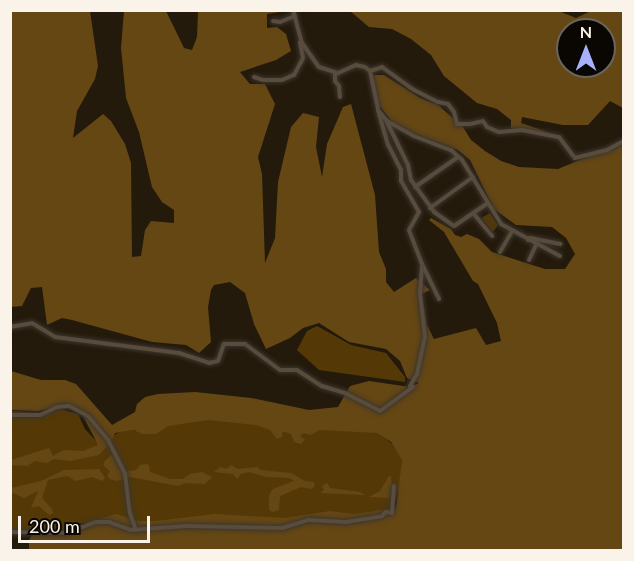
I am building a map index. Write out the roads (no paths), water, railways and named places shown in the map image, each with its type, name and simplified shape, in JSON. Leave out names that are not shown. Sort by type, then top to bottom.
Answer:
[{"type":"street","points":[[254,77],[263,80],[282,80],[294,75],[303,58],[294,13],[280,22],[273,21]]},
{"type":"street","points":[[300,38],[319,67],[335,72],[356,65],[370,71],[382,66],[414,90],[438,102],[448,104],[454,112],[457,124],[483,121],[487,127],[499,132],[522,130],[560,137],[575,158],[607,150],[624,141]]},
{"type":"street","points":[[370,71],[388,145],[401,170],[401,181],[419,212],[409,230],[439,299]]},
{"type":"street","points":[[335,72],[340,97]]},
{"type":"street","points":[[378,110],[387,121],[415,187],[430,208],[454,226],[488,203]]},
{"type":"street","points":[[387,121],[414,136],[451,150],[473,177],[501,224],[560,256]]},
{"type":"street","points":[[415,187],[458,157]]},
{"type":"street","points":[[430,208],[473,177]]},
{"type":"street","points":[[473,213],[492,236]]},
{"type":"street","points":[[500,252],[512,231]]},
{"type":"street","points":[[528,240],[530,238],[560,244]]},
{"type":"street","points":[[530,260],[536,245]]},
{"type":"street","points":[[10,327],[32,323],[56,337],[179,353],[208,363],[218,361],[224,344],[246,344],[280,370],[297,370],[322,386],[345,393],[380,411],[413,387],[410,386],[417,374],[424,337],[420,294],[422,264]]},
{"type":"street","points":[[10,415],[40,415],[57,406],[69,406],[88,416],[108,440],[125,474],[130,513],[136,530]]},
{"type":"street","points":[[10,532],[66,533],[97,522],[109,522],[136,530],[187,525],[282,528],[309,520],[346,522],[382,516],[386,512],[392,513],[394,486]]}]
